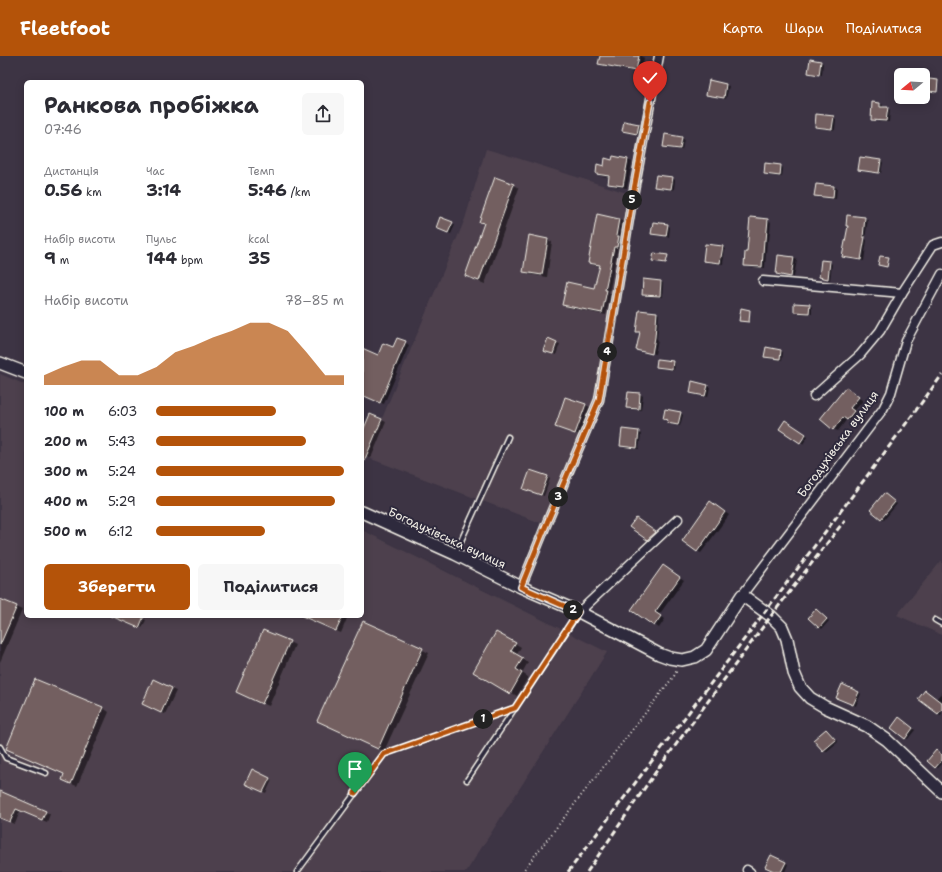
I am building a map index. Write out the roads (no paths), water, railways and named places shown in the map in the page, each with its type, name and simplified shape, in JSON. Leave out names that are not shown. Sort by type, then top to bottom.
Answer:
[{"type":"street","points":[[521,587],[599,400],[633,195],[659,56]]},
{"type":"street","points":[[814,396],[860,355],[880,331],[902,293],[933,245],[942,242]]},
{"type":"street","name":"Богодухівська вулиця","points":[[364,513],[455,554],[521,587],[578,612],[659,654],[682,660],[695,657],[706,650],[742,595],[883,409],[891,393],[906,341],[942,274]]},
{"type":"street","points":[[763,281],[902,293]]},
{"type":"street","points":[[0,363],[24,372]]},
{"type":"street","points":[[578,612],[678,519]]},
{"type":"street","points":[[742,595],[782,626],[787,639],[794,673],[800,687],[810,698],[825,707],[867,726],[887,740],[942,792]]},
{"type":"lane","points":[[455,554],[508,437]]},
{"type":"lane","points":[[467,780],[578,612]]},
{"type":"lane","points":[[935,620],[942,624]]},
{"type":"lane","points":[[297,872],[384,754],[515,708]]},
{"type":"lane","points":[[0,747],[6,758],[46,773]]},
{"type":"railway","points":[[568,872],[803,562],[942,375]]},
{"type":"railway","points":[[587,872],[655,773],[771,616],[845,520]]}]
